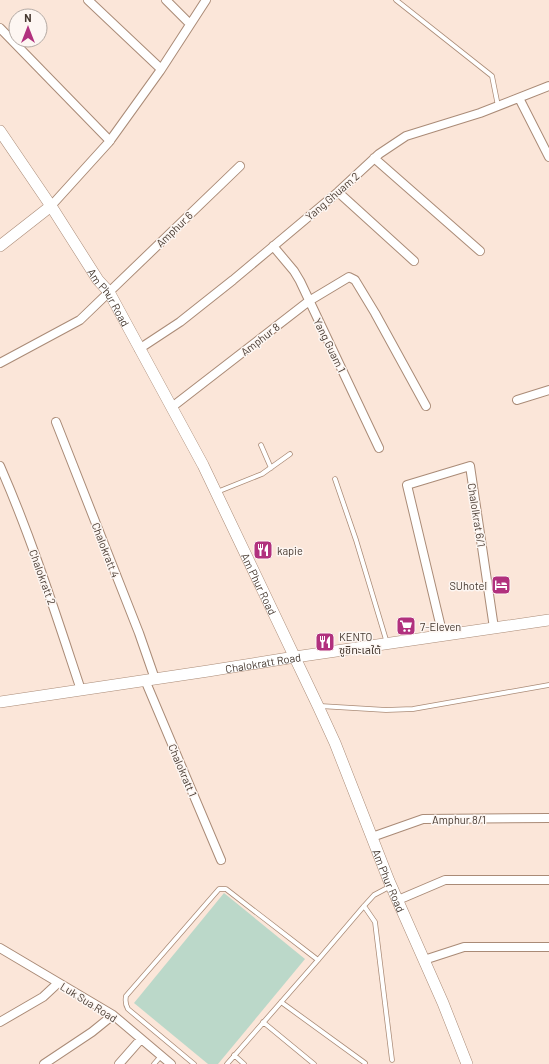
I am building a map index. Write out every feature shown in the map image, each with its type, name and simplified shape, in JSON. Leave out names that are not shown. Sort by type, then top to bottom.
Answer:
[{"type":"street","points":[[88,0],[161,69]]},
{"type":"street","points":[[166,0],[190,24]]},
{"type":"street","points":[[0,246],[51,206],[110,141],[161,69],[206,0]]},
{"type":"street","points":[[0,28],[110,141]]},
{"type":"street","name":"Yang Ghuam 2","points":[[139,349],[180,322],[338,192],[374,158],[406,136],[498,106],[549,86]]},
{"type":"street","points":[[519,98],[549,157]]},
{"type":"street","name":"Am Phur Road","points":[[0,131],[51,206],[98,280],[109,292],[172,407],[216,492],[335,743],[391,885],[443,1003],[467,1064]]},
{"type":"street","points":[[374,158],[480,251]]},
{"type":"street","name":"Amphur 6","points":[[0,363],[76,323],[240,166]]},
{"type":"street","points":[[338,192],[414,261]]},
{"type":"street","name":"Yang Guam 1","points":[[273,246],[298,276],[379,448]]},
{"type":"street","name":"Amphur 8","points":[[172,407],[309,301],[345,279],[351,277],[355,280],[375,313],[426,406]]},
{"type":"street","points":[[517,400],[549,390]]},
{"type":"street","name":"Chalokratt 4","points":[[56,422],[139,633],[150,679]]},
{"type":"street","name":"Chalokratt 2","points":[[0,466],[17,505],[82,690]]},
{"type":"street","name":"Chalolkrat 6/1","points":[[443,636],[407,485],[470,466],[494,628]]},
{"type":"street","name":"Chalokratt Road","points":[[0,702],[208,671],[295,656],[494,628],[549,622]]},
{"type":"street","name":"Chalokratt 1","points":[[150,679],[221,860]]},
{"type":"street","name":"Amphur 8/1","points":[[372,837],[423,819],[549,818]]},
{"type":"street","points":[[398,900],[445,880],[549,880]]},
{"type":"street","points":[[424,960],[464,947],[549,947]]},
{"type":"street","name":"Luk Sua Road","points":[[0,948],[113,1015],[171,1064]]},
{"type":"street","points":[[0,1022],[43,997],[58,983]]},
{"type":"street","points":[[44,1064],[92,1032],[113,1015]]},
{"type":"street","points":[[119,1064],[141,1038]]},
{"type":"lane","points":[[396,0],[492,76],[498,106]]},
{"type":"lane","points":[[261,445],[271,468]]},
{"type":"lane","points":[[216,492],[262,474],[290,454]]},
{"type":"lane","points":[[335,479],[356,540],[387,644]]},
{"type":"lane","points":[[318,706],[404,710],[549,685]]},
{"type":"lane","points":[[227,1064],[374,895],[391,885]]},
{"type":"lane","points":[[194,1064],[128,1008],[125,1004],[125,1000],[126,996],[219,889],[226,889],[318,960]]},
{"type":"lane","points":[[364,906],[375,922],[392,1060]]},
{"type":"lane","points":[[281,1002],[365,1063]]},
{"type":"lane","points":[[263,1022],[314,1064]]},
{"type":"lane","points":[[234,1055],[244,1064]]},
{"type":"lane","points":[[154,1064],[161,1056]]},
{"type":"green space","points":[[224,893],[305,959],[218,1064],[208,1064],[134,1003]]},
{"type":"place","name":"kapie","points":[[263,550]]},
{"type":"place","name":"SUhotel","points":[[501,585]]},
{"type":"place","name":"7-Eleven","points":[[406,626]]},
{"type":"place","name":"KENTO ซูชิทะเลใต้","points":[[325,642]]}]
